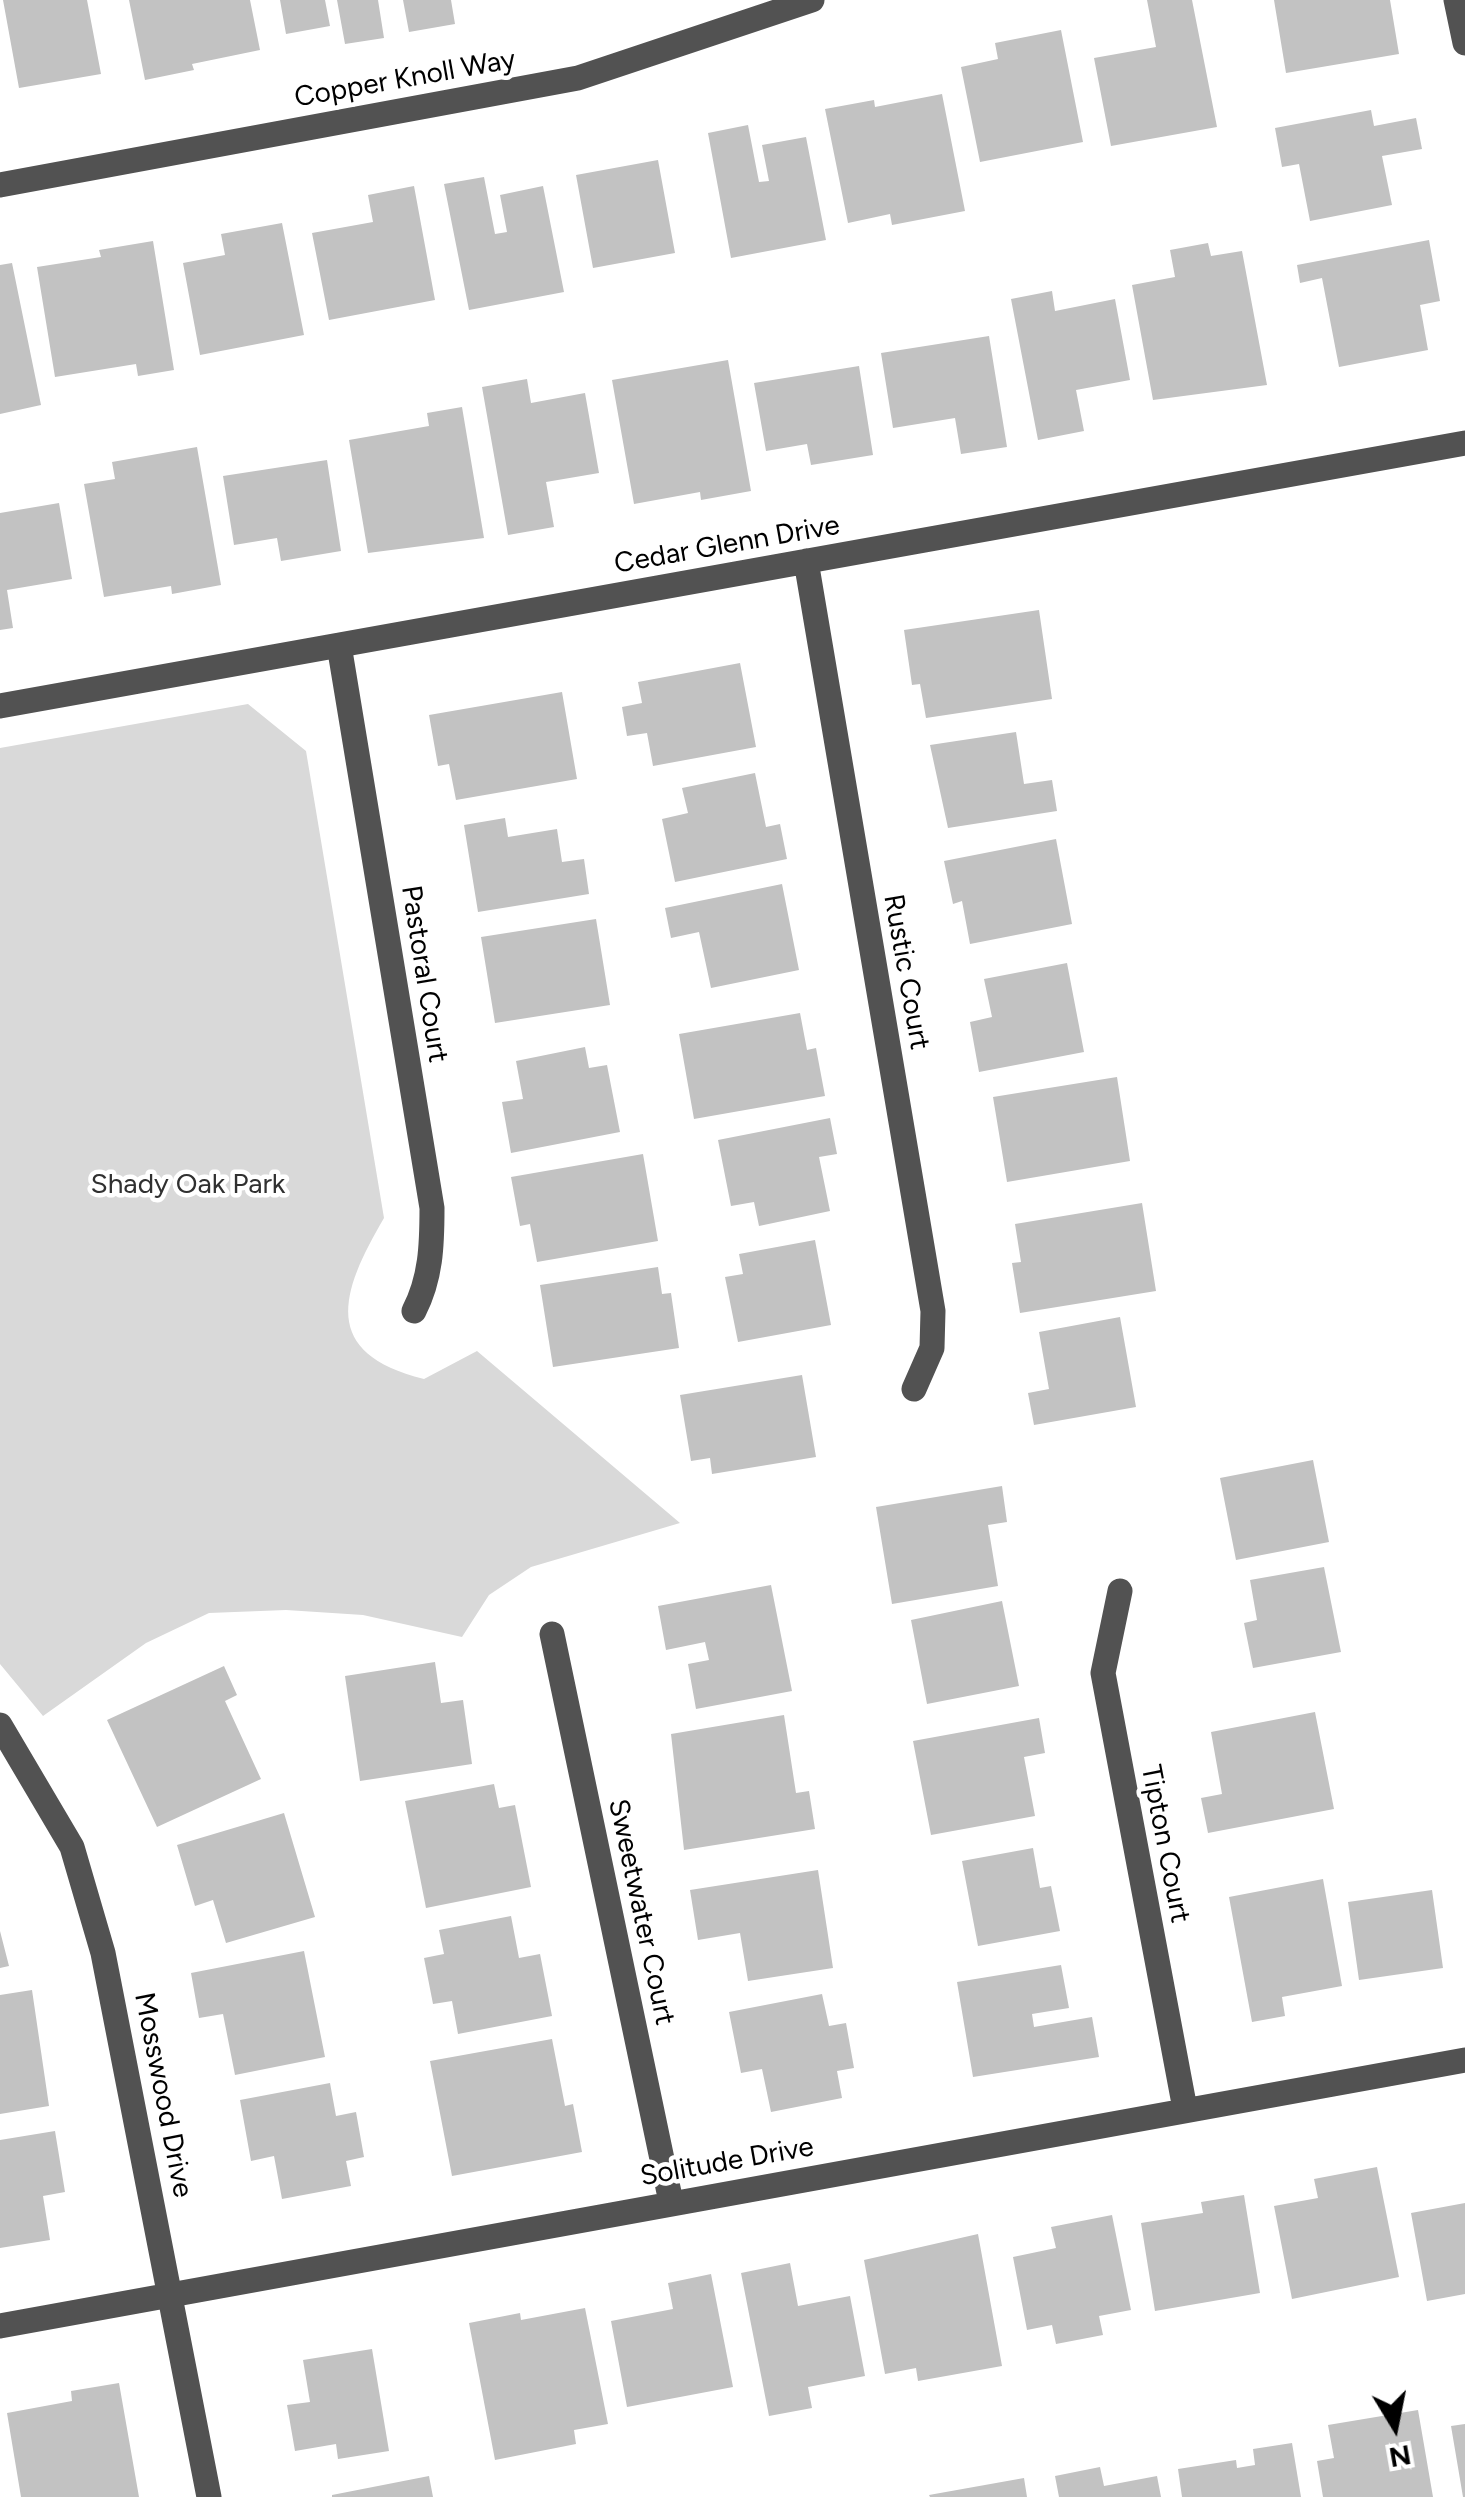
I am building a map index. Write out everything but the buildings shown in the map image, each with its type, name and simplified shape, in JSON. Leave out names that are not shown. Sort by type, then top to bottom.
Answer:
[{"type":"street","name":"Copper Knoll Way","points":[[0,185],[578,78],[812,0]]},
{"type":"street","points":[[1456,0],[1465,43]]},
{"type":"street","name":"Cedar Glenn Drive","points":[[0,706],[1465,443]]},
{"type":"street","name":"Rustic Court","points":[[806,561],[933,1311],[932,1348],[914,1390]]},
{"type":"street","name":"Pastoral Court","points":[[340,645],[432,1208],[428,1271],[414,1311]]},
{"type":"street","name":"Tipton Court","points":[[1120,1591],[1103,1673],[1185,2110]]},
{"type":"street","name":"Sweetwater Court","points":[[552,1634],[671,2202]]},
{"type":"street","name":"Mosswood Drive","points":[[0,1725],[72,1847],[104,1952],[208,2497]]},
{"type":"street","name":"Solitude Drive","points":[[0,2326],[1465,2060]]},
{"type":"green space","name":"Shady Oak Park","points":[[248,704],[306,751],[384,1218],[357,1271],[350,1295],[348,1317],[354,1336],[368,1353],[391,1368],[424,1379],[477,1351],[680,1523],[531,1567],[489,1595],[462,1637],[363,1615],[286,1610],[209,1613],[146,1643],[43,1716],[0,1664],[0,748]]}]
